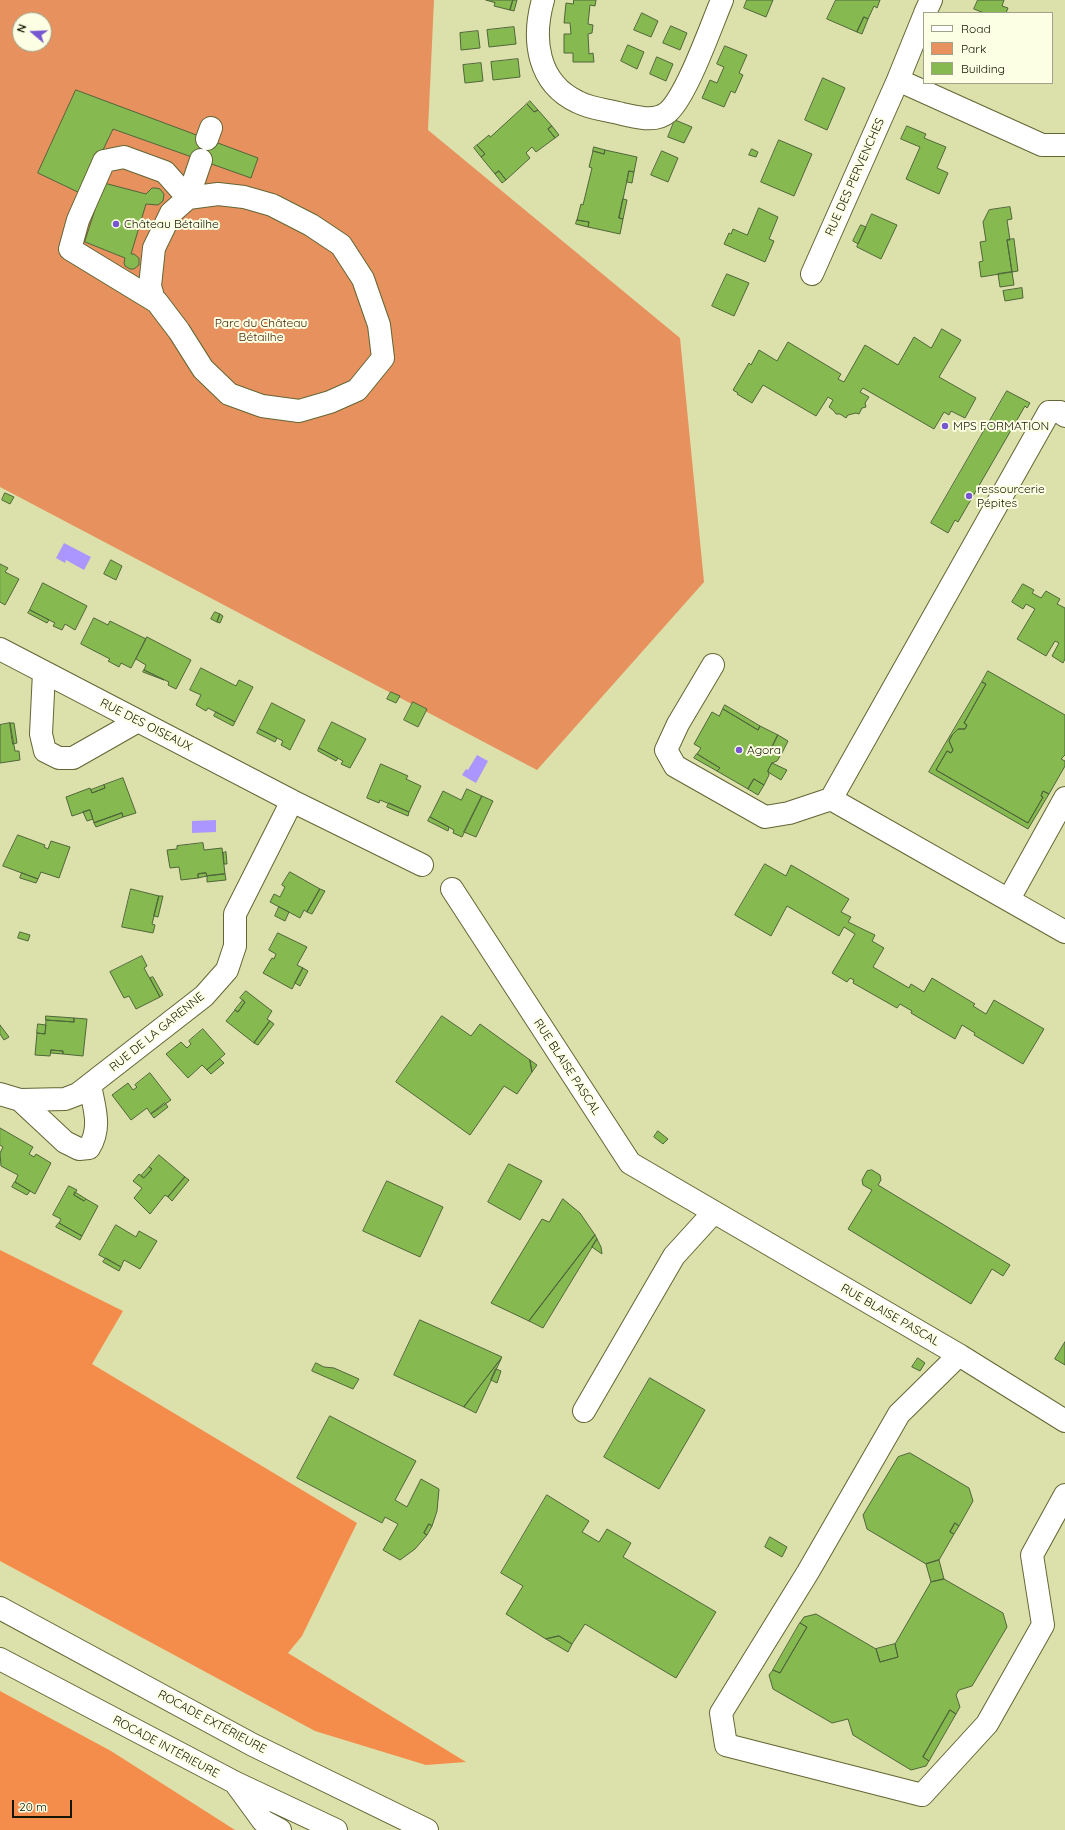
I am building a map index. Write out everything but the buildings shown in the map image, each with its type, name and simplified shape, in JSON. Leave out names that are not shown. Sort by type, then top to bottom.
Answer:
[{"type":"main road","points":[[543,0],[540,11],[537,37],[541,60],[550,80],[562,93],[578,103],[640,118],[657,119],[668,112],[677,101],[689,78],[722,0]]},
{"type":"main road","points":[[925,12],[931,0]]},
{"type":"main road","name":"RUE DES PERVENCHES","points":[[812,274],[898,80],[923,18]]},
{"type":"main road","points":[[898,80],[1042,145],[1065,142]]},
{"type":"main road","points":[[124,157],[165,172],[188,198],[218,194],[244,197],[272,205],[311,225],[341,245],[363,279],[379,325],[383,358],[357,390],[330,402],[299,411],[262,406],[229,394],[203,369],[179,331],[157,302],[70,249],[78,220],[104,161],[124,157]]},
{"type":"main road","points":[[154,300],[150,286],[154,248],[171,213],[188,198],[200,160]]},
{"type":"main road","points":[[713,665],[678,724],[666,750],[675,766],[765,817],[789,813],[831,799],[1049,412],[1060,412],[1065,416]]},
{"type":"main road","name":"RUE DES OISEAUX","points":[[0,649],[292,801],[422,865]]},
{"type":"main road","points":[[44,672],[41,734],[45,751],[59,758],[73,758],[138,721]]},
{"type":"main road","points":[[1009,899],[1065,798]]},
{"type":"main road","points":[[831,799],[1065,932]]},
{"type":"main road","name":"RUE DE LA GARENNE","points":[[10,1097],[65,1099],[78,1094],[204,996],[226,970],[235,946],[235,914],[292,801]]},
{"type":"main road","name":"RUE BLAISE PASCAL","points":[[452,889],[630,1163],[959,1355],[1065,1421]]},
{"type":"main road","name":"RUE DE LA GARENNE","points":[[10,1097],[65,1142],[79,1149],[89,1148],[95,1138],[97,1125],[90,1085]]},
{"type":"main road","points":[[584,1411],[674,1256],[714,1212]]},
{"type":"main road","points":[[959,1355],[899,1414],[808,1572],[721,1713],[726,1745],[922,1795],[987,1724],[1043,1625],[1032,1555],[1065,1495]]},
{"type":"main road","name":"ROCADE EXTÉRIEURE","points":[[0,1608],[253,1745],[427,1830]]},
{"type":"main road","name":"ROCADE INTÉRIEURE","points":[[0,1659],[236,1783],[336,1830]]},
{"type":"main road","points":[[236,1783],[263,1821],[280,1830]]},
{"type":"green space","name":"Parc du Château Bétailhe","points":[[0,0],[434,0],[428,130],[680,338],[704,582],[537,770],[0,487]]},
{"type":"shaded area","points":[[64,543],[91,557],[84,570],[66,560],[65,563],[56,558]]},
{"type":"shaded area","points":[[477,755],[488,761],[476,783],[462,775],[466,769],[468,770]]},
{"type":"shaded area","points":[[216,820],[216,832],[192,833],[192,821]]},
{"type":"shaded area","points":[[0,1250],[123,1311],[92,1364],[357,1523],[302,1636],[288,1653],[466,1762],[426,1765],[315,1731],[0,1561]]},
{"type":"shaded area","points":[[0,1691],[111,1751],[235,1830],[0,1830]]},
{"type":"place","name":"Château Bétailhe","points":[[116,224]]},
{"type":"place","name":"MPS FORMATION","points":[[945,426]]},
{"type":"place","name":"ressourcerie Pépites","points":[[969,496]]},
{"type":"place","name":"Agora","points":[[739,750]]}]
